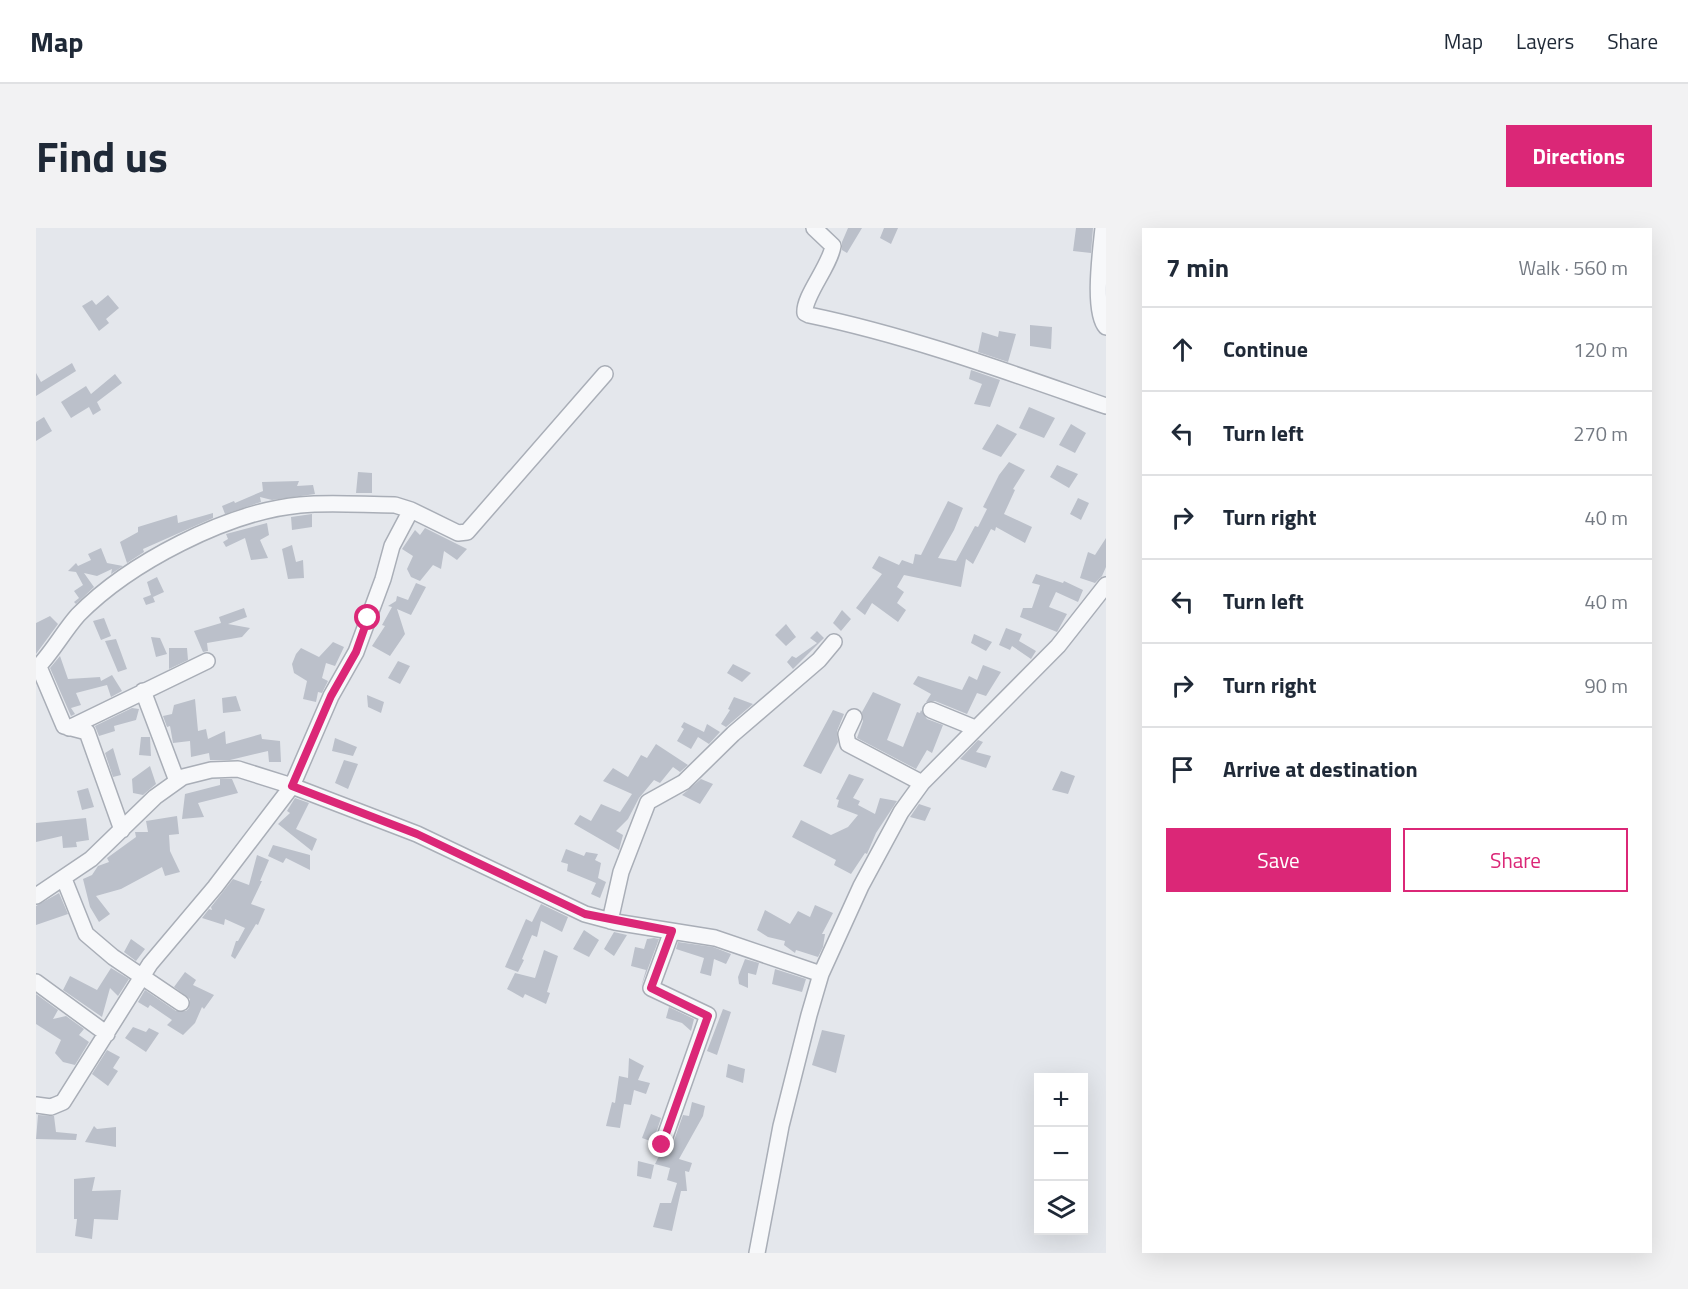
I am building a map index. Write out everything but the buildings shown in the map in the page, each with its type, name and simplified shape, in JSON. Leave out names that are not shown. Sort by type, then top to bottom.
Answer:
[{"type":"street","points":[[814,228],[833,246],[827,267],[805,305],[805,313],[862,326],[937,349],[1106,406]]},
{"type":"street","points":[[1103,228],[1100,260],[1100,317],[1106,327]]},
{"type":"street","points":[[122,830],[87,732],[64,726],[37,668],[84,610],[147,560],[167,549],[239,520],[299,505],[395,505],[411,510],[458,533],[467,531],[605,374]]},
{"type":"street","points":[[36,1106],[51,1107],[63,1102],[142,976],[292,786],[331,696],[356,652],[383,579],[392,546],[411,510]]},
{"type":"street","points":[[757,1253],[781,1126],[821,974],[881,849],[901,812],[922,783],[1058,646],[1106,585]]},
{"type":"street","points":[[610,921],[621,872],[648,802],[684,782],[733,734],[819,660],[834,642]]},
{"type":"street","points":[[69,728],[207,661]]},
{"type":"street","points":[[143,691],[177,781]]},
{"type":"street","points":[[931,710],[975,728]]},
{"type":"street","points":[[854,717],[846,734],[848,744],[922,783]]},
{"type":"street","points":[[36,896],[91,859],[155,797],[183,777],[211,770],[238,769],[292,786],[417,834],[573,909],[610,921],[723,940],[821,974]]},
{"type":"street","points":[[64,879],[86,934],[181,1003]]},
{"type":"street","points":[[662,1145],[708,1016],[651,988],[672,931]]},
{"type":"street","points":[[36,982],[107,1034]]},
{"type":"route","points":[[368,618],[356,652],[331,696],[292,786],[417,834],[585,914],[610,921],[672,931],[651,988],[705,1012],[708,1016],[662,1145]]}]
